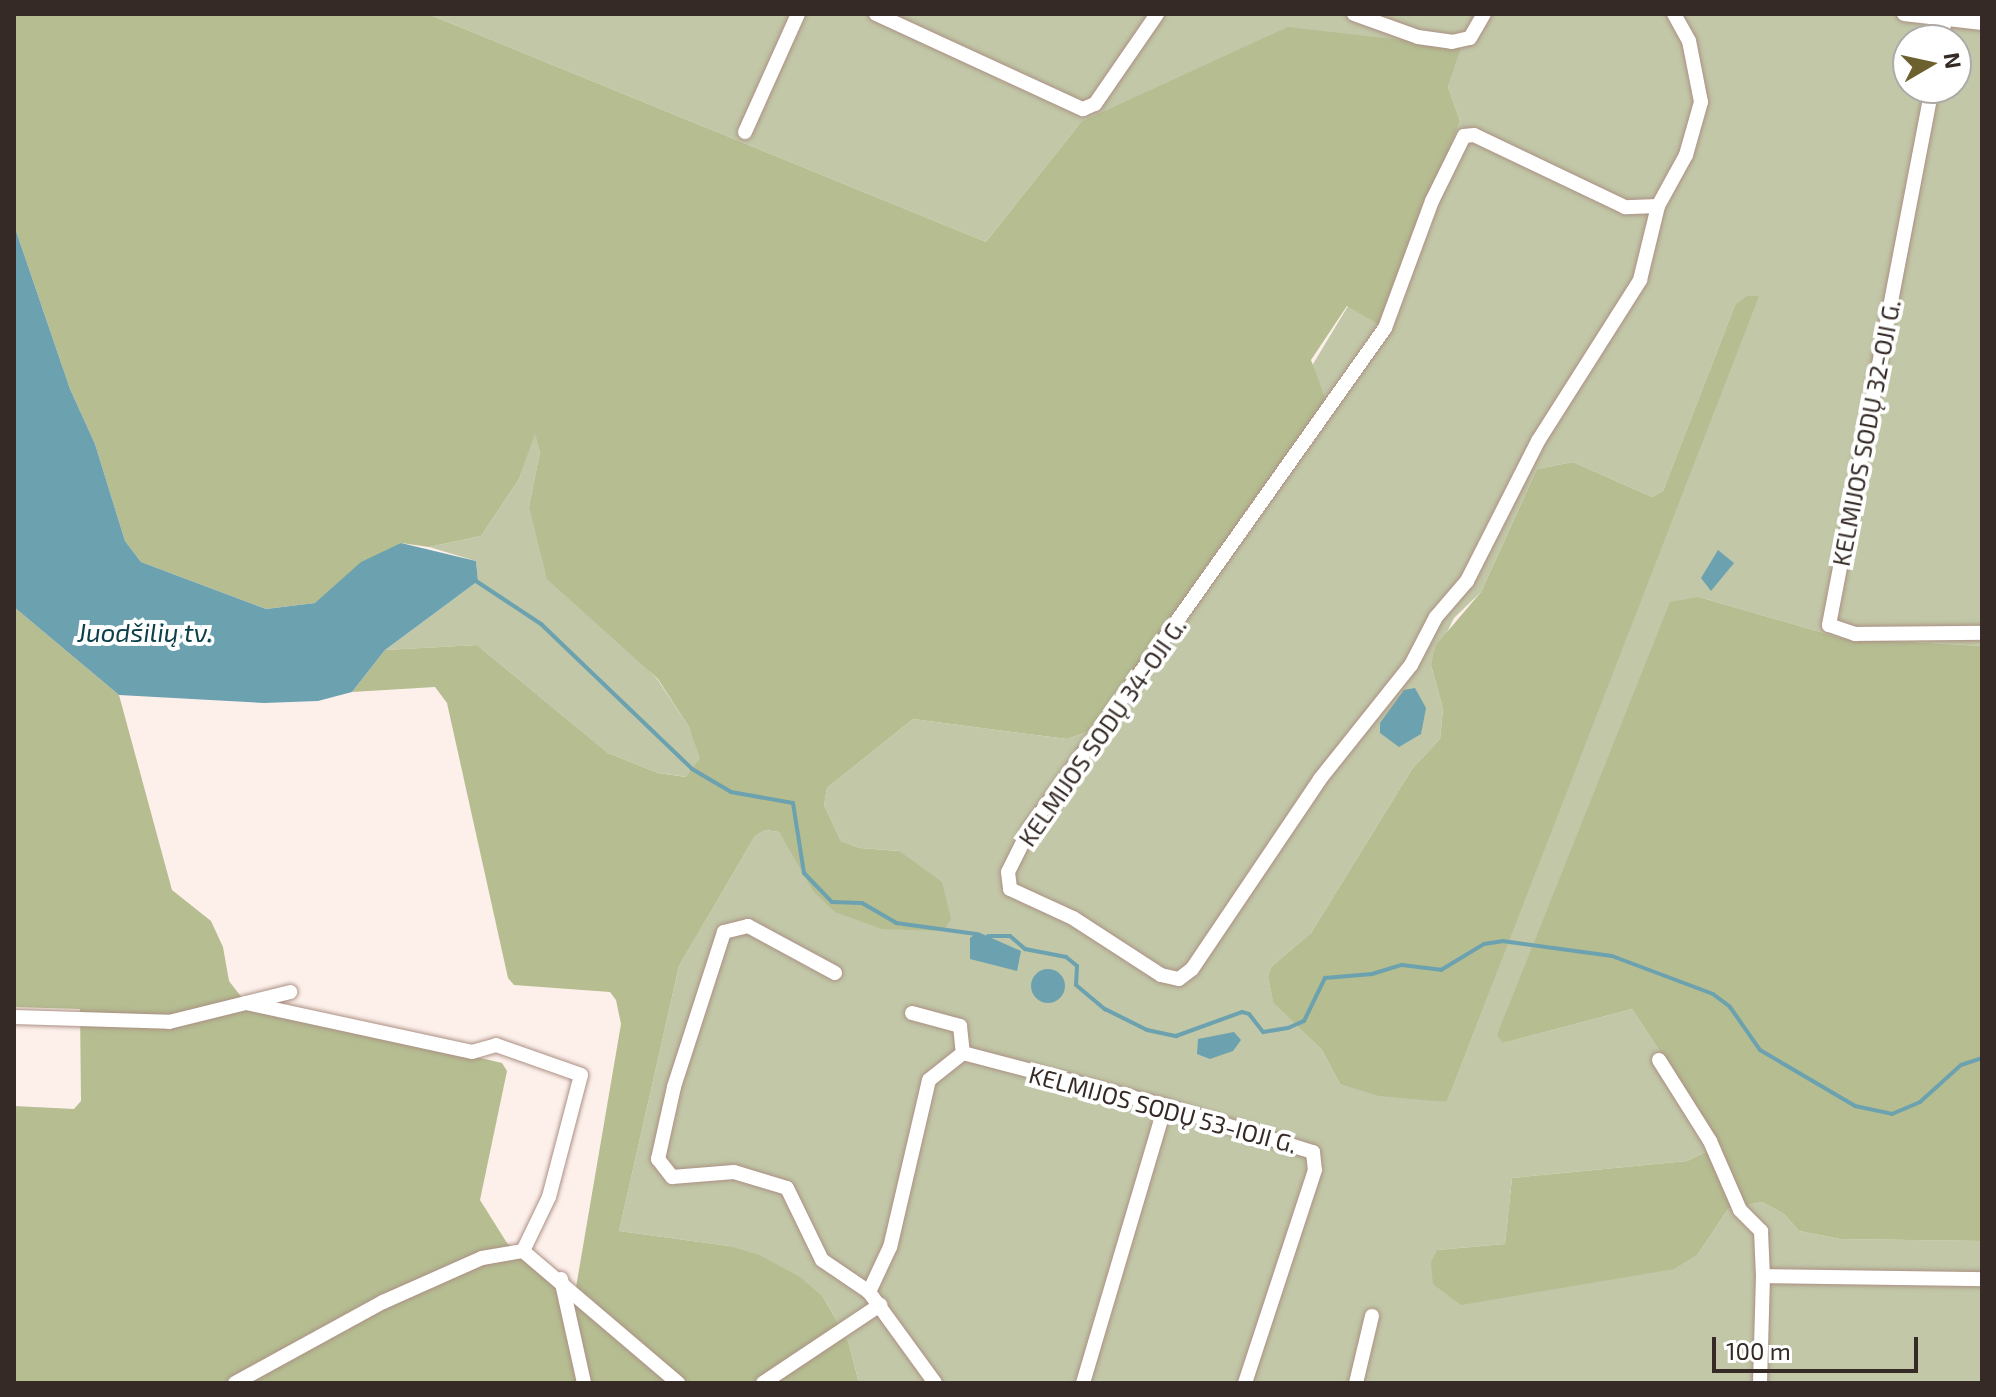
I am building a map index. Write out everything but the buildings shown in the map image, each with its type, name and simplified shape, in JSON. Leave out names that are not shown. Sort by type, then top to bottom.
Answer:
[{"type":"street","points":[[745,132],[798,14]]},
{"type":"street","points":[[876,14],[1083,109],[1095,104],[1157,14]]},
{"type":"street","points":[[1354,14],[1418,37],[1452,42],[1470,38],[1484,14]]},
{"type":"street","name":"KELMIJOS SODŲ 34-OJI G.","points":[[1658,206],[1625,207],[1474,135],[1464,136],[1432,201],[1385,328],[1030,828],[1008,872],[1010,889],[1073,918],[1161,975],[1185,976],[1320,779],[1411,665],[1436,617],[1482,557],[1538,441],[1640,280],[1658,206],[1686,155],[1701,102],[1689,41],[1674,14]]},
{"type":"street","points":[[1904,14],[1982,23]]},
{"type":"street","points":[[1944,24],[1945,20]]},
{"type":"street","name":"KELMIJOS SODŲ 32-OJI G.","points":[[1929,104],[1829,625],[1855,634],[1982,633]]},
{"type":"street","points":[[835,973],[748,926],[724,932],[674,1087],[658,1159],[672,1177],[734,1172],[787,1188],[822,1260],[869,1292],[935,1383]]},
{"type":"street","points":[[14,1017],[169,1022],[290,992]]},
{"type":"street","points":[[246,1003],[472,1052],[496,1045],[581,1075],[549,1197],[523,1251]]},
{"type":"street","points":[[869,1292],[890,1247],[929,1080],[963,1053],[960,1026],[912,1013]]},
{"type":"street","name":"KELMIJOS SODŲ 53-IOJI G.","points":[[963,1053],[1165,1106],[1308,1148],[1316,1160],[1245,1383]]},
{"type":"street","points":[[1659,1060],[1710,1141],[1740,1210],[1761,1231],[1760,1383]]},
{"type":"street","points":[[1083,1383],[1131,1207],[1165,1106]]},
{"type":"street","points":[[235,1383],[383,1302],[482,1258],[523,1251],[561,1279],[678,1383]]},
{"type":"street","points":[[1763,1276],[1982,1279]]},
{"type":"street","points":[[561,1279],[584,1383]]},
{"type":"street","points":[[763,1383],[880,1305]]},
{"type":"street","points":[[1356,1383],[1372,1316]]},
{"type":"green space","points":[[14,14],[428,14],[986,242],[1081,122],[1288,27],[1461,47],[1448,87],[1460,121],[1383,327],[1347,306],[1311,360],[1327,403],[1092,730],[1067,739],[913,719],[827,788],[824,805],[841,841],[860,848],[899,851],[942,882],[951,919],[943,931],[882,929],[835,912],[814,892],[779,832],[766,830],[755,836],[679,966],[619,1231],[729,1246],[759,1255],[800,1277],[823,1297],[848,1341],[859,1383],[14,1383],[14,1106],[74,1109],[81,1101],[80,1009],[14,1007],[14,607],[119,695],[172,890],[211,921],[223,947],[229,981],[246,1003],[502,1063],[507,1071],[480,1200],[507,1243],[574,1299],[621,1024],[616,1000],[610,992],[514,985],[508,978],[447,703],[435,687],[352,692],[385,650],[477,645],[608,753],[658,773],[686,777],[700,758],[689,727],[658,679],[547,579],[529,506],[540,452],[535,434],[519,479],[481,536],[429,547],[401,543],[315,603],[266,609],[141,562],[125,541],[95,444],[70,389],[14,225]]},
{"type":"green space","points":[[428,14],[1982,14],[1982,646],[1841,638],[1699,597],[1503,1043],[1632,1009],[1718,1140],[1716,1147],[1687,1161],[1512,1178],[1505,1244],[1437,1250],[1698,1254],[1728,1209],[1762,1202],[1784,1214],[1799,1231],[1840,1239],[1982,1241],[1982,1383],[859,1383],[848,1341],[823,1297],[729,1246],[619,1231],[679,966],[755,836],[766,830],[779,832],[796,859],[900,851],[860,848],[841,841],[824,805],[827,788],[913,719],[1067,739],[1092,730],[1348,306],[1382,326],[1460,121],[1448,87],[1460,47],[1081,122],[986,242]],"holes":[[[1758,296],[1447,1102],[1340,1084],[1322,1050],[1273,1001],[1268,977],[1271,967],[1311,933],[1412,769],[1440,739],[1443,709],[1431,665],[1454,618],[1481,592],[1537,469],[1573,462],[1652,497],[1663,491],[1735,305]]]},
{"type":"green space","points":[[1747,296],[1759,296],[1447,1102],[1379,1096],[1340,1084],[1322,1050],[1273,1002],[1268,977],[1271,967],[1311,933],[1412,769],[1440,739],[1443,709],[1431,665],[1436,645],[1481,592],[1537,469],[1573,462],[1652,497],[1663,491],[1735,305]]},
{"type":"green space","points":[[535,432],[540,452],[529,506],[623,643],[658,680],[689,727],[701,757],[687,777],[658,773],[608,753],[477,645],[385,650],[478,581],[476,561],[429,547],[481,536],[519,479]]},
{"type":"green space","points":[[1699,597],[1841,638],[1982,646],[1982,1241],[1840,1239],[1799,1231],[1784,1214],[1762,1202],[1728,1209],[1698,1254],[1674,1269],[1461,1305],[1433,1284],[1431,1262],[1437,1250],[1505,1244],[1512,1178],[1687,1161],[1716,1147],[1718,1140],[1632,1009],[1503,1043],[1497,1035],[1670,602]]},
{"type":"water","name":"Juodšilių tv.","points":[[14,225],[70,389],[95,444],[125,541],[141,562],[266,609],[315,603],[361,562],[401,543],[476,561],[478,581],[385,650],[352,692],[318,701],[264,703],[119,695],[14,607]]},
{"type":"water","points":[[1718,550],[1734,563],[1711,591],[1701,578]]},
{"type":"water","points":[[1415,688],[1426,708],[1421,734],[1399,747],[1380,733],[1380,723],[1404,690]]},
{"type":"water","points":[[978,932],[1021,951],[1017,971],[970,959],[970,938]]},
{"type":"water","points":[[1048,969],[1060,974],[1065,986],[1060,998],[1048,1003],[1036,998],[1031,986],[1036,974]]},
{"type":"water","points":[[1234,1032],[1241,1040],[1233,1051],[1210,1059],[1197,1054],[1198,1039]]},
{"type":"waterway","points":[[473,579],[541,624],[692,769],[731,792],[793,803],[804,873],[832,902],[862,903],[896,923],[976,934]]},
{"type":"waterway","points":[[988,936],[1010,936],[1025,949],[1066,957],[1077,966],[1076,985],[1105,1009],[1147,1030],[1176,1036],[1242,1012],[1249,1014],[1263,1032],[1288,1028],[1304,1021],[1325,978],[1372,974],[1402,965],[1441,970],[1484,944],[1502,941],[1612,956],[1713,994],[1730,1007],[1760,1050],[1855,1106],[1892,1114],[1920,1102],[1961,1065],[1982,1058]]}]
